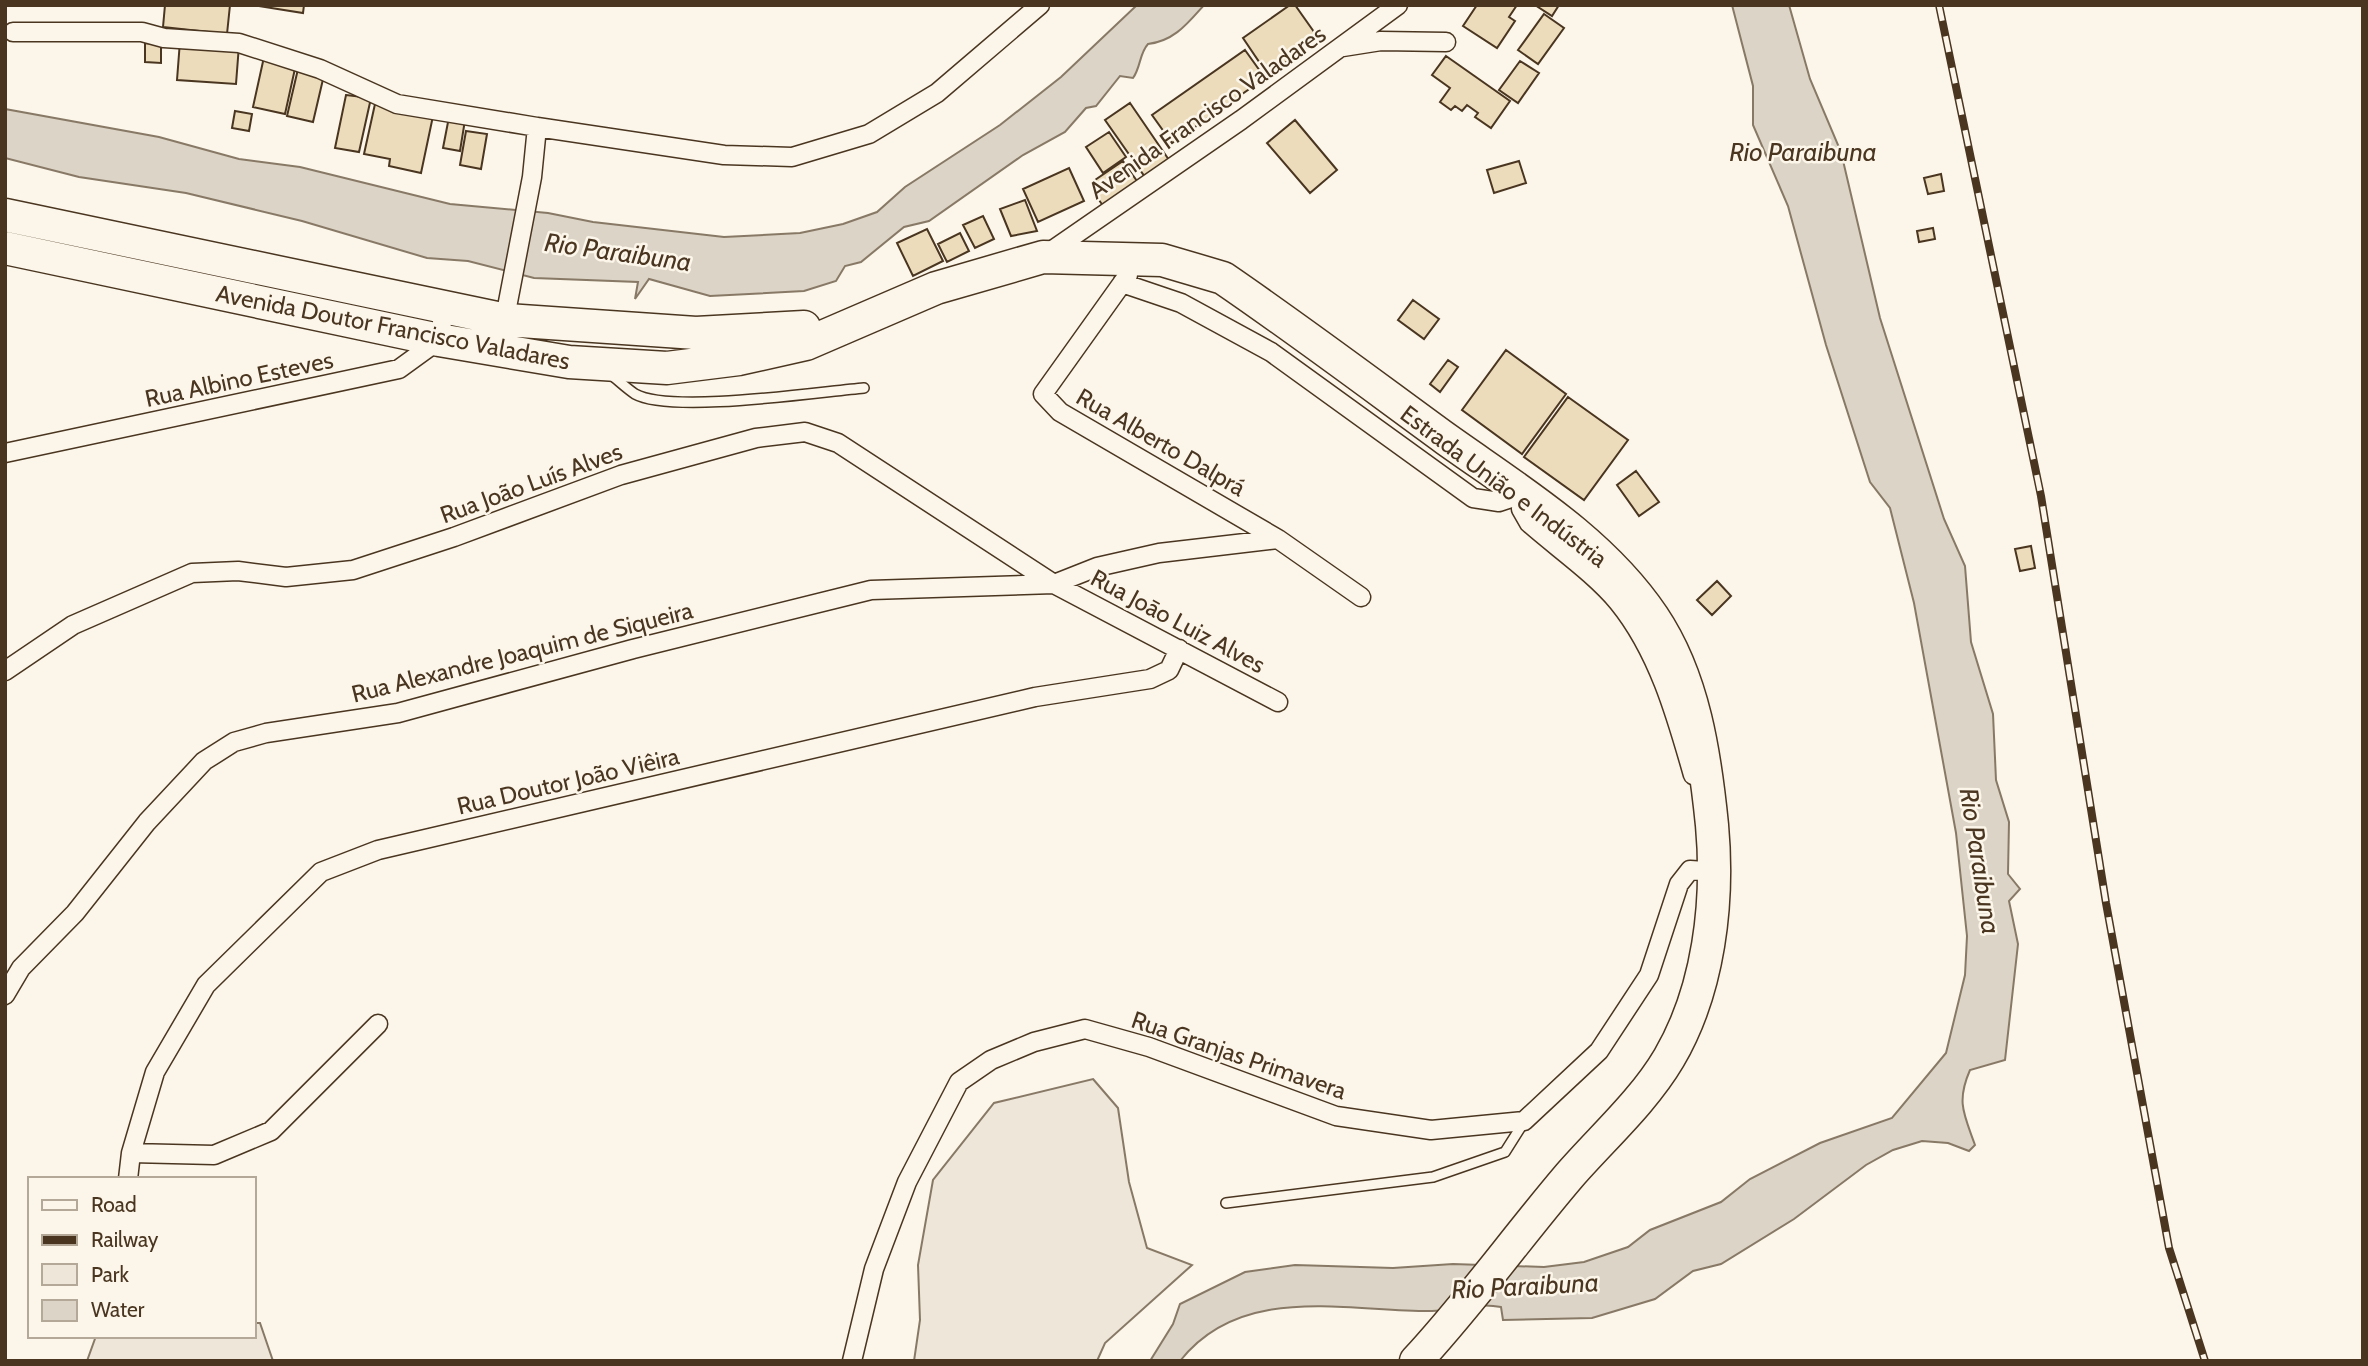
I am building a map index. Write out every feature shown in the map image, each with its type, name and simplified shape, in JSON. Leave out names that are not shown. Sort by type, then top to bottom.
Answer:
[{"type":"highway","name":"Avenida Doutor Francisco Valadares","points":[[5,215],[445,305],[506,320],[723,334],[794,330],[908,302]]},
{"type":"highway","name":"Avenida Doutor Francisco Valadares","points":[[5,248],[439,340],[597,364],[667,368],[739,359],[806,344],[908,302]]},
{"type":"highway","name":"Estrada União e Indústria","points":[[908,302],[996,268],[1043,257],[1162,260],[1223,278],[1523,494],[1594,566],[1626,581],[1655,619],[1676,660],[1704,751],[1714,866],[1709,935],[1696,998],[1669,1058],[1628,1111],[1525,1229],[1421,1356]]},
{"type":"street","points":[[13,32],[142,32],[164,37],[239,43],[320,69],[397,104],[724,155],[792,157],[869,134],[937,93],[1040,5]]},
{"type":"street","name":"Avenida Francisco Valadares","points":[[1043,257],[1398,5]]},
{"type":"street","points":[[1340,48],[1381,41],[1446,42]]},
{"type":"street","points":[[497,350],[506,320],[532,177],[537,127]]},
{"type":"street","name":"Rua Alberto Dalprá","points":[[1141,258],[1043,394],[1059,412],[1278,539],[1361,597]]},
{"type":"street","points":[[1122,284],[1181,303],[1271,352],[1473,498],[1499,502],[1523,494]]},
{"type":"street","points":[[439,340],[445,305]]},
{"type":"street","name":"Rua Albino Esteves","points":[[5,453],[399,369],[439,340]]},
{"type":"street","name":"Rua João Luís Alves","points":[[5,671],[73,625],[192,573],[238,571],[286,577],[353,570],[454,537],[621,475],[756,438],[805,432],[838,443],[1054,584]]},
{"type":"street","points":[[1054,584],[1097,567],[1159,553],[1278,539]]},
{"type":"street","name":"Rua Joāo Luiz Alves","points":[[1054,584],[1278,702]]},
{"type":"street","name":"Rua Alexandre Joaquim de Siqueira","points":[[5,995],[21,968],[75,913],[156,811],[204,761],[234,742],[266,733],[398,713],[633,649],[871,590],[1054,584]]},
{"type":"street","name":"Rua Doutor João Viêira","points":[[128,1177],[131,1153],[155,1072],[206,985],[321,872],[378,850],[839,741],[1035,697],[1150,679],[1169,670],[1179,649]]},
{"type":"street","points":[[1524,1121],[1599,1051],[1649,975],[1679,884],[1690,870],[1705,871],[1714,866]]},
{"type":"street","points":[[131,1153],[214,1155],[271,1131],[378,1024]]},
{"type":"street","name":"Rua Granjas Primavera","points":[[852,1361],[874,1269],[907,1182],[959,1082],[990,1060],[1034,1042],[1086,1029],[1149,1047],[1336,1116],[1431,1130],[1524,1121]]},
{"type":"lane","points":[[597,364],[636,395],[669,402],[734,400],[864,388]]},
{"type":"lane","points":[[1226,1203],[1433,1177],[1504,1152],[1524,1121]]},
{"type":"green space","points":[[1093,1079],[1118,1108],[1129,1182],[1147,1248],[1192,1265],[1105,1343],[1097,1361],[914,1361],[920,1320],[918,1265],[933,1180],[994,1103]]},
{"type":"green space","points":[[256,1323],[260,1323],[273,1361],[87,1361],[95,1338],[256,1338]]},
{"type":"water","name":"Rio Paraibuna","points":[[1137,5],[1204,5],[1173,35],[1148,44],[1133,78],[1120,76],[1096,106],[1086,108],[1065,132],[1023,155],[929,221],[904,227],[861,262],[845,266],[836,281],[804,291],[710,296],[649,279],[635,299],[638,282],[534,278],[468,261],[427,258],[302,221],[186,193],[79,177],[5,158],[5,109],[159,137],[239,159],[300,167],[450,204],[548,213],[593,222],[724,237],[800,233],[843,224],[877,212],[905,187],[1000,125],[1061,77]]},
{"type":"water","name":"Rio Paraibuna","points":[[1732,5],[1789,5],[1810,79],[1841,152],[1880,318],[1944,519],[1965,566],[1971,642],[1993,714],[1996,780],[2009,822],[2008,874],[2020,889],[2009,901],[2018,944],[2005,1060],[1970,1070],[1963,1091],[1963,1108],[1975,1145],[1969,1151],[1948,1143],[1922,1141],[1893,1150],[1866,1165],[1794,1219],[1721,1264],[1693,1271],[1655,1299],[1592,1318],[1503,1320],[1501,1307],[1492,1306],[1432,1311],[1298,1307],[1265,1311],[1234,1320],[1205,1336],[1180,1361],[1150,1361],[1173,1324],[1180,1304],[1245,1272],[1295,1265],[1393,1268],[1453,1264],[1544,1267],[1584,1262],[1628,1247],[1650,1230],[1721,1202],[1750,1179],[1820,1143],[1892,1118],[1946,1053],[1965,975],[1967,936],[1956,833],[1914,603],[1890,508],[1870,482],[1826,345],[1788,206],[1753,125],[1753,86]]},
{"type":"building","points":[[165,5],[230,5],[227,34],[163,27]]},
{"type":"building","points":[[253,5],[304,5],[303,13]]},
{"type":"building","points":[[1290,5],[1295,5],[1319,39],[1268,75],[1243,38]]},
{"type":"building","points":[[1477,5],[1517,5],[1509,17],[1515,21],[1497,48],[1463,26]]},
{"type":"building","points":[[1535,5],[1559,5],[1552,16]]},
{"type":"building","points":[[1544,14],[1564,28],[1538,64],[1518,50]]},
{"type":"building","points":[[180,41],[239,45],[236,84],[177,80]]},
{"type":"building","points":[[145,43],[161,44],[161,63],[145,62]]},
{"type":"building","points":[[1245,50],[1265,78],[1172,143],[1152,115]]},
{"type":"building","points":[[1446,56],[1510,101],[1491,128],[1475,117],[1478,113],[1467,105],[1462,111],[1455,106],[1451,110],[1440,102],[1450,88],[1432,75]]},
{"type":"building","points":[[264,57],[296,64],[285,114],[253,107]]},
{"type":"building","points":[[1520,61],[1539,73],[1518,103],[1499,90]]},
{"type":"building","points":[[298,69],[324,75],[313,122],[287,116]]},
{"type":"building","points":[[346,95],[371,98],[359,152],[335,148]]},
{"type":"building","points":[[1130,103],[1169,160],[1145,177],[1105,120]]},
{"type":"building","points":[[375,104],[433,116],[421,173],[389,166],[390,159],[364,154]]},
{"type":"building","points":[[235,111],[252,114],[249,131],[232,128]]},
{"type":"building","points":[[449,117],[465,120],[460,151],[443,148]]},
{"type":"building","points":[[1295,120],[1337,170],[1310,193],[1267,143]]},
{"type":"building","points":[[466,131],[487,134],[481,169],[460,165]]},
{"type":"building","points":[[1109,132],[1126,157],[1103,173],[1086,147]]},
{"type":"building","points":[[1123,161],[1139,184],[1104,207],[1096,196],[1102,191],[1095,180]]},
{"type":"building","points":[[1519,161],[1526,183],[1494,193],[1487,170]]},
{"type":"building","points":[[1069,168],[1084,201],[1038,222],[1023,189]]},
{"type":"building","points":[[1941,174],[1944,191],[1928,194],[1924,178]]},
{"type":"building","points":[[1025,200],[1037,231],[1011,236],[1000,209]]},
{"type":"building","points":[[983,216],[994,239],[975,248],[963,225]]},
{"type":"building","points":[[1933,228],[1935,239],[1919,242],[1917,231]]},
{"type":"building","points":[[927,229],[943,261],[913,276],[897,243]]},
{"type":"building","points":[[960,233],[969,251],[947,262],[938,244]]},
{"type":"building","points":[[1413,300],[1439,319],[1424,339],[1398,320]]},
{"type":"building","points":[[1506,350],[1566,394],[1522,454],[1462,410]]},
{"type":"building","points":[[1448,360],[1458,367],[1440,392],[1430,384]]},
{"type":"building","points":[[1568,397],[1628,440],[1584,500],[1524,457]]},
{"type":"building","points":[[1636,471],[1659,502],[1639,516],[1617,485]]},
{"type":"building","points":[[2031,546],[2035,568],[2020,571],[2015,549]]},
{"type":"building","points":[[1717,581],[1731,596],[1712,615],[1697,600]]},
{"type":"railway","points":[[1939,5],[2041,496],[2106,903],[2169,1248],[2205,1361]]}]
